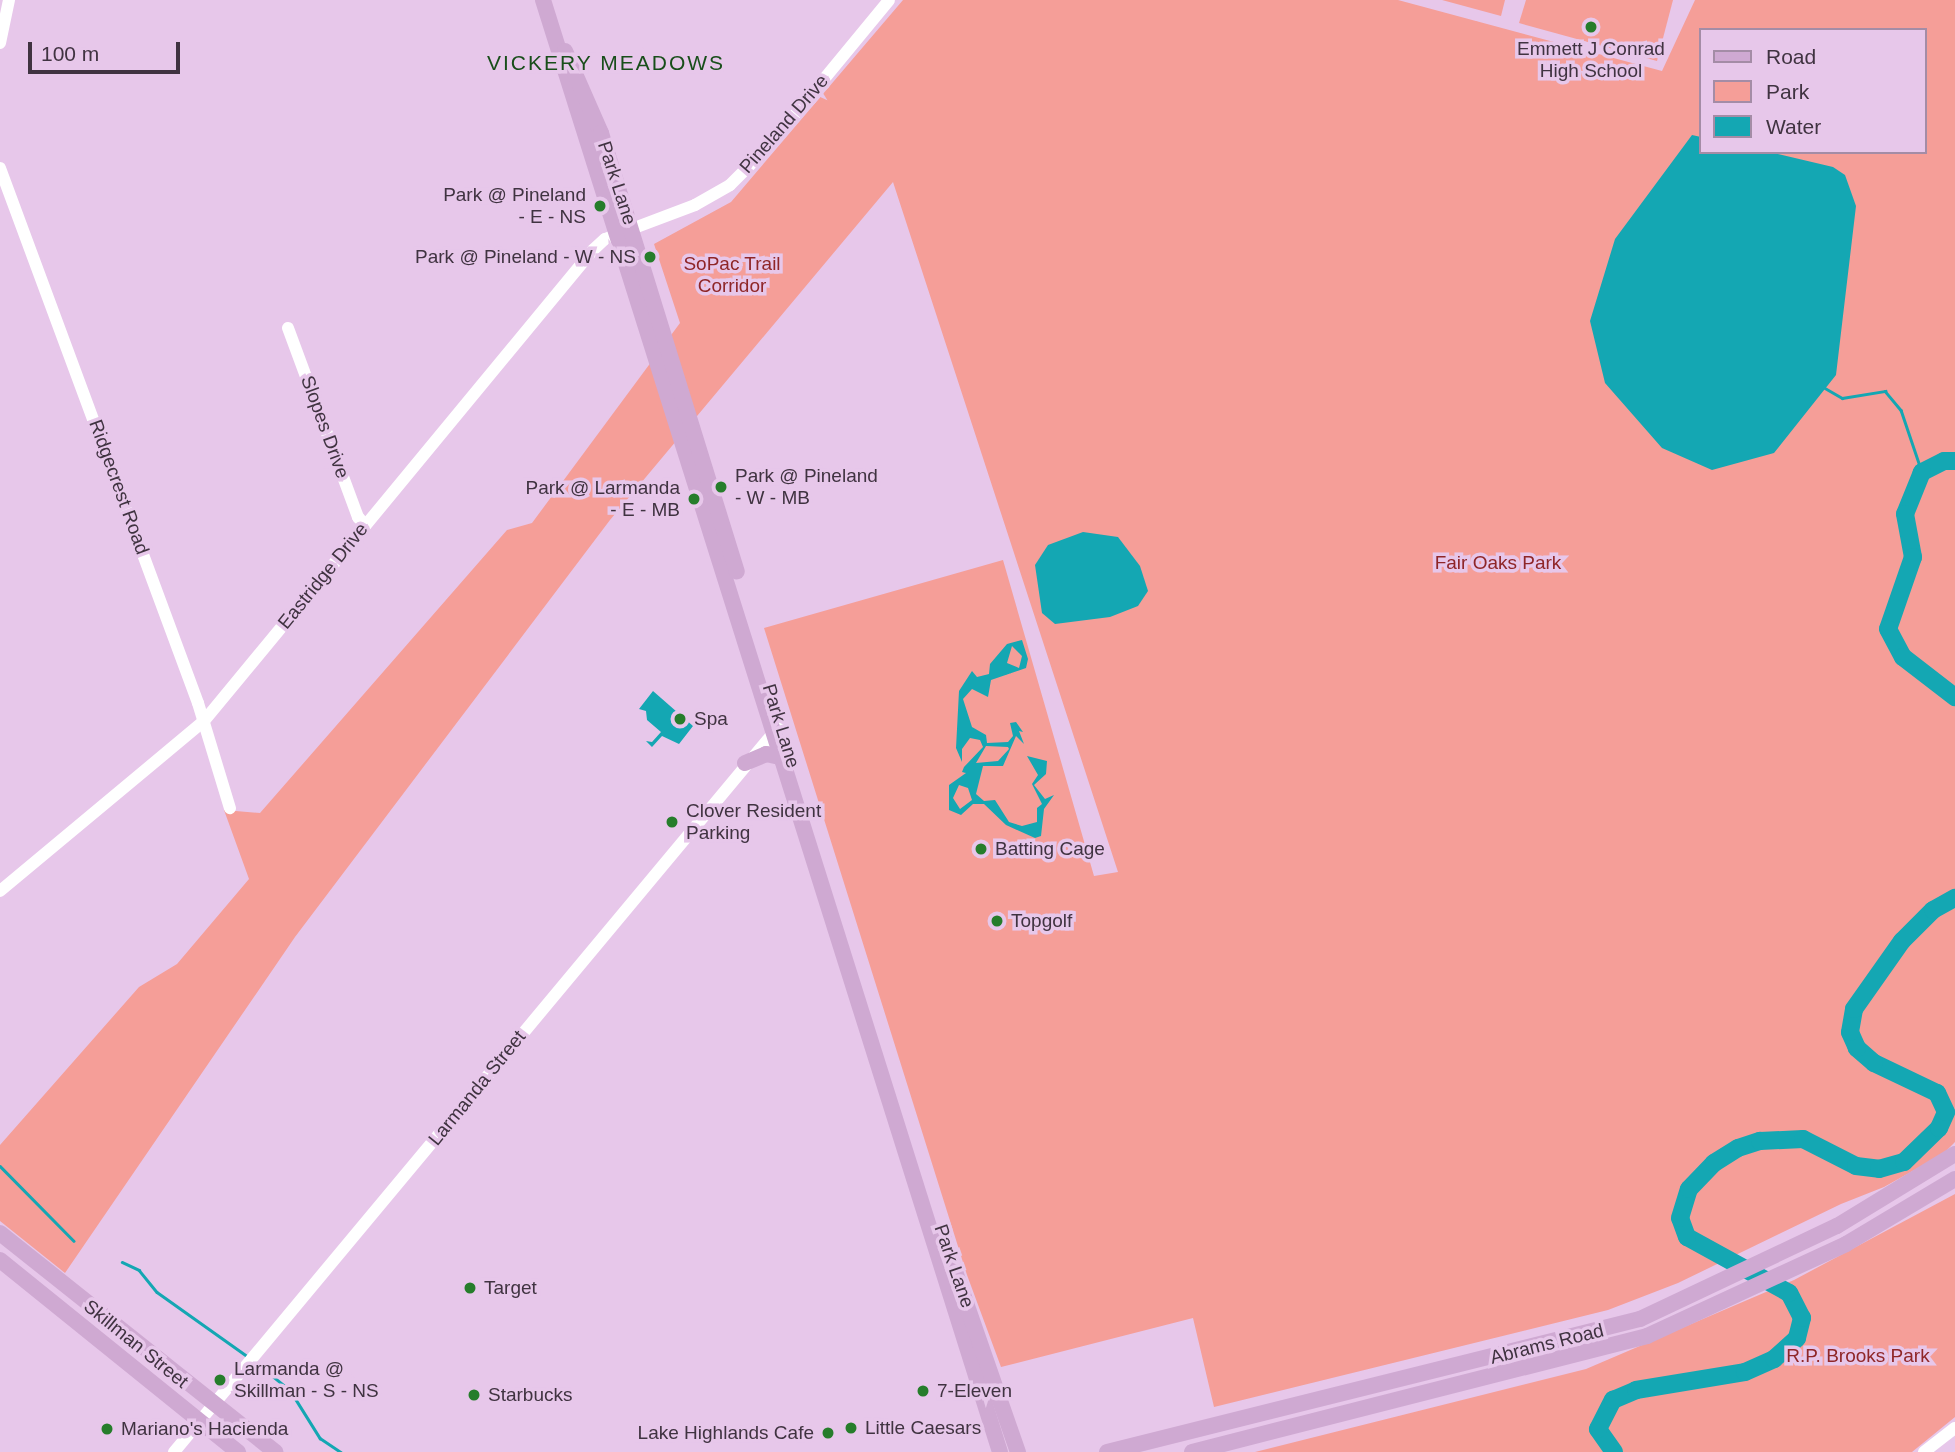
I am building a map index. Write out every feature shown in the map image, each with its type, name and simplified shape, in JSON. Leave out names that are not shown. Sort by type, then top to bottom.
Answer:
[{"type":"main road","name":"Park Lane","points":[[543,0],[558,40],[579,74],[625,231],[731,568],[776,728],[1018,1452]]},
{"type":"main road","name":"Park Lane","points":[[776,728],[780,757],[1000,1452]]},
{"type":"main road","points":[[745,763],[761,755],[780,757]]},
{"type":"main road","name":"Abrams Road","points":[[1107,1452],[1615,1327],[1837,1226],[1955,1154]]},
{"type":"main road","name":"Abrams Road","points":[[1192,1452],[1606,1350],[1688,1318],[1846,1244],[1955,1179]]},
{"type":"main road","name":"Skillman Street","points":[[0,1233],[213,1406],[275,1452]]},
{"type":"main road","name":"Skillman Street","points":[[0,1260],[238,1452]]},
{"type":"street","points":[[0,43],[9,0]]},
{"type":"street","name":"Pineland Drive","points":[[625,231],[695,205],[749,168],[889,0]]},
{"type":"street","name":"Ridgecrest Road","points":[[0,168],[204,721],[230,808]]},
{"type":"street","name":"Eastridge Drive","points":[[0,891],[204,721],[582,261],[625,231]]},
{"type":"street","name":"Slopes Drive","points":[[288,328],[358,517],[365,525]]},
{"type":"street","name":"Larmanda Street","points":[[174,1452],[776,728]]},
{"type":"street","points":[[1924,1452],[1955,1428]]},
{"type":"green space","name":"Fair Oaks Park","points":[[903,0],[1398,0],[1662,71],[1695,0],[1955,0],[1955,1142],[1943,1154],[1884,1187],[1841,1204],[1678,1283],[1608,1310],[1214,1407],[1193,1318],[1001,1367],[967,1275],[764,628],[1003,560],[1094,876],[1118,872],[893,182],[610,520],[295,937],[65,1273],[0,1221],[0,1145],[139,987],[177,964],[249,879],[224,810],[260,813],[507,530],[532,523],[680,323],[654,244],[731,202]]},
{"type":"green space","points":[[1442,0],[1505,0],[1501,16]]},
{"type":"green space","points":[[1526,0],[1673,0],[1657,61],[1519,23]]},
{"type":"green space","name":"R.P. Brooks Park","points":[[1955,1194],[1955,1417],[1912,1452],[1255,1452],[1586,1369],[1794,1280]]},
{"type":"water","points":[[1692,135],[1700,137],[1700,154],[1778,154],[1833,167],[1845,175],[1856,206],[1836,375],[1774,453],[1712,470],[1662,448],[1605,383],[1590,321],[1615,239]]},
{"type":"water","points":[[1083,532],[1118,537],[1140,566],[1148,591],[1138,606],[1110,617],[1055,624],[1042,613],[1035,565],[1048,545]]},
{"type":"water","points":[[1022,640],[1028,659],[1026,668],[991,680],[988,697],[972,689],[963,699],[972,727],[986,735],[987,743],[1008,742],[1013,736],[1010,723],[1016,722],[1023,732],[1019,731],[1024,744],[1016,736],[1003,766],[983,766],[976,794],[984,801],[995,800],[1009,822],[1022,826],[1037,822],[1037,808],[1042,804],[1032,784],[1038,775],[1027,756],[1047,761],[1046,774],[1034,785],[1045,799],[1054,795],[1044,809],[1041,836],[1035,838],[1006,825],[984,804],[973,804],[961,815],[949,810],[949,785],[966,773],[962,772],[964,767],[983,747],[980,740],[970,738],[962,749],[962,762],[956,748],[959,691],[972,671],[977,677],[989,674],[990,664],[1007,644]],"holes":[[[1012,646],[1022,656],[1019,668],[1007,663]],[[986,746],[1009,749],[998,761],[976,763]],[[959,785],[968,788],[972,800],[960,809],[953,798]]]},
{"type":"water","name":"Spa","points":[[653,691],[693,726],[679,744],[662,736],[652,747],[646,741],[652,742],[661,732],[647,720],[646,711],[639,709]]},
{"type":"waterway","points":[[1825,388],[1842,398],[1885,391],[1901,410],[1922,472]]},
{"type":"waterway","points":[[1955,461],[1944,461],[1922,472],[1905,514],[1913,557],[1888,629],[1903,657],[1955,697]]},
{"type":"waterway","points":[[1614,1452],[1598,1429],[1613,1400],[1636,1390],[1745,1372],[1774,1359],[1797,1338],[1802,1318],[1789,1293],[1687,1237],[1680,1218],[1689,1189],[1714,1163],[1738,1148],[1760,1141],[1803,1139],[1856,1166],[1879,1169],[1904,1162],[1939,1128],[1946,1112],[1937,1093],[1874,1063],[1857,1048],[1850,1032],[1854,1009],[1902,941],[1933,910],[1955,898]]},
{"type":"waterway","points":[[0,1166],[74,1241]]},
{"type":"waterway","points":[[122,1262],[139,1270],[157,1292],[247,1356]]},
{"type":"waterway","points":[[255,1362],[290,1390],[320,1438],[341,1452]]},
{"type":"place","name":"Emmett J Conrad High School","points":[[1591,27]]},
{"type":"place","name":"Park @ Pineland - E - NS","points":[[600,206]]},
{"type":"place","name":"Park @ Pineland - W - NS","points":[[650,257]]},
{"type":"place","name":"Park @ Pineland - W - MB","points":[[721,487]]},
{"type":"place","name":"Park @ Larmanda - E - MB","points":[[694,499]]},
{"type":"place","name":"Spa","points":[[680,719]]},
{"type":"place","name":"Clover Resident Parking","points":[[672,822]]},
{"type":"place","name":"Batting Cage","points":[[981,849]]},
{"type":"place","name":"Topgolf","points":[[997,921]]},
{"type":"place","name":"Target","points":[[470,1288]]},
{"type":"place","name":"Larmanda @ Skillman - S - NS","points":[[220,1380]]},
{"type":"place","name":"7-Eleven","points":[[923,1391]]},
{"type":"place","name":"Starbucks","points":[[474,1395]]},
{"type":"place","name":"Little Caesars","points":[[851,1428]]},
{"type":"place","name":"Mariano's Hacienda","points":[[107,1429]]},
{"type":"place","name":"Lake Highlands Cafe","points":[[828,1433]]},
{"type":"district","name":"VICKERY MEADOWS","points":[[606,63]]},
{"type":"park label","name":"SoPac Trail Corridor","points":[[732,275]]}]
